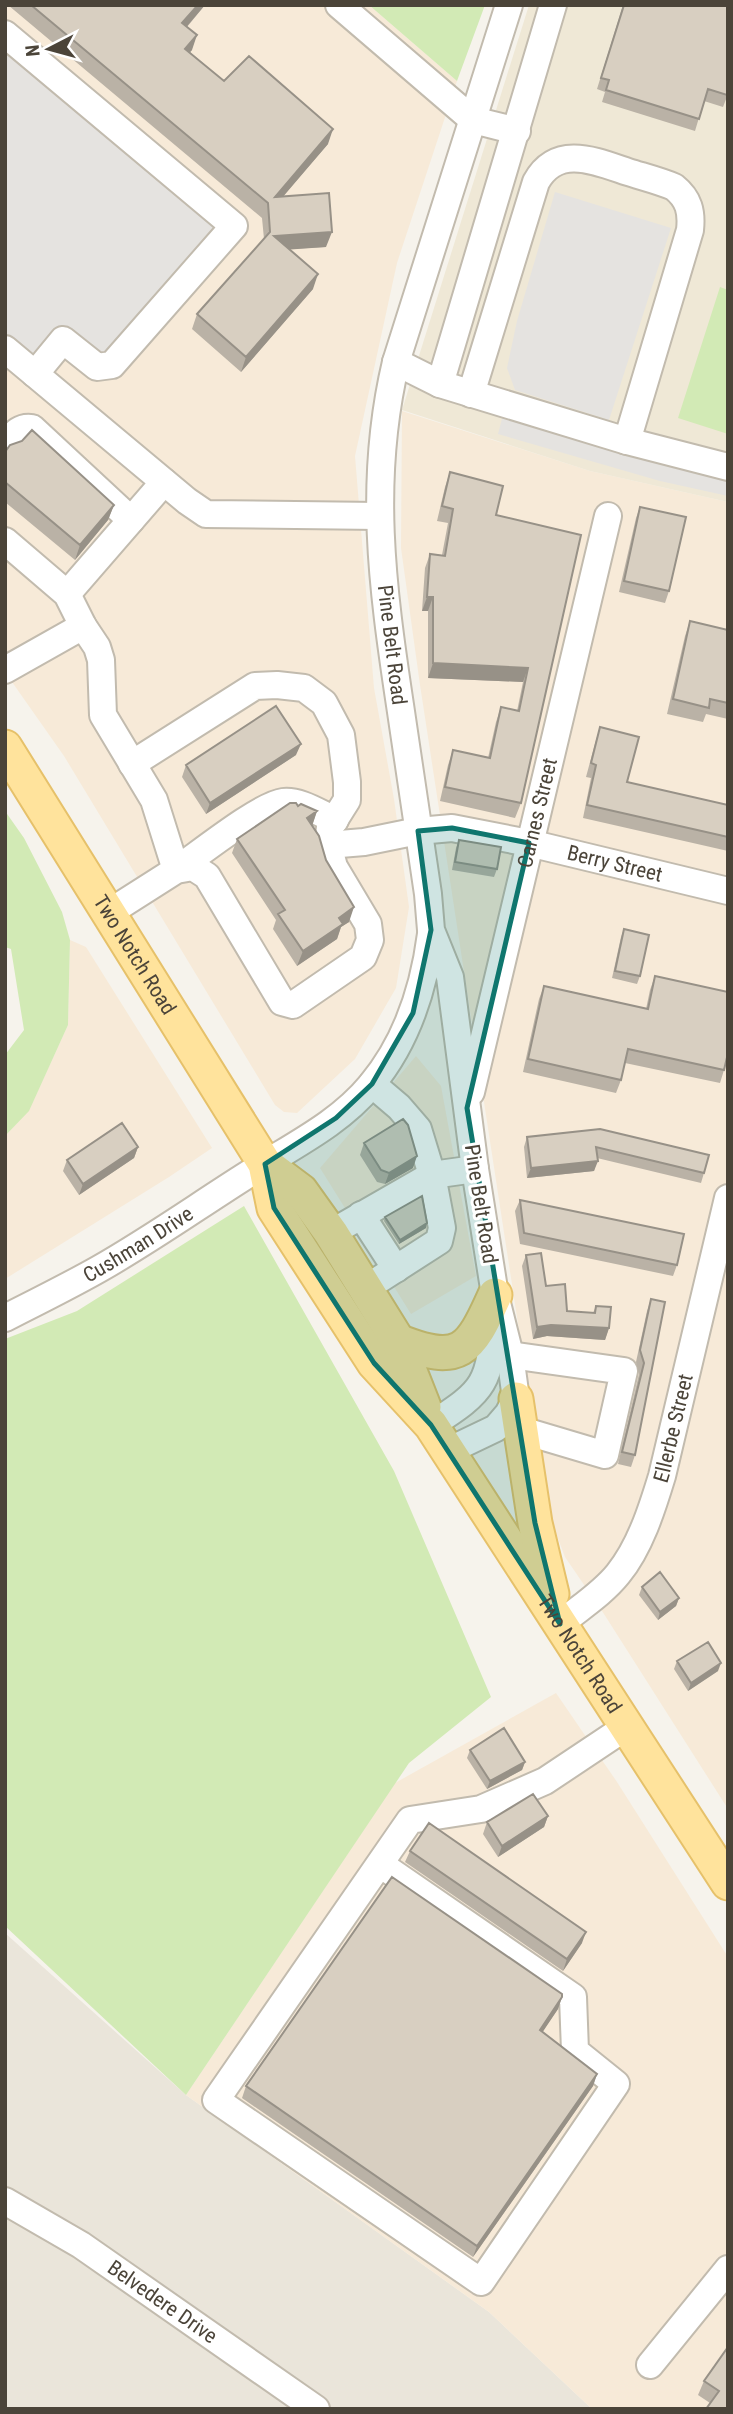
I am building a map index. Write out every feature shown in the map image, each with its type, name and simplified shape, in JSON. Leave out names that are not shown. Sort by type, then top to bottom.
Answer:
[{"type":"main road","name":"Two Notch Road","points":[[5,747],[265,1164],[274,1208],[374,1363],[439,1438],[728,1883]]},
{"type":"main road","name":"Two Notch Road","points":[[265,1164],[301,1191],[366,1288],[398,1341],[439,1438]]},
{"type":"main road","points":[[398,1341],[430,1353],[448,1353],[460,1349],[475,1337],[495,1295]]},
{"type":"main road","points":[[519,1415],[535,1523],[560,1624]]},
{"type":"street","points":[[340,5],[473,120],[517,131]]},
{"type":"street","name":"Pine Belt Road","points":[[509,5],[396,362],[386,404],[382,437],[379,516],[388,621],[431,930],[450,976],[475,1169],[495,1295],[510,1355],[519,1415]]},
{"type":"street","points":[[440,384],[553,5]]},
{"type":"street","points":[[5,34],[234,226],[113,365],[97,366],[63,340],[35,374]]},
{"type":"street","points":[[471,394],[536,182],[541,173],[554,163],[571,159],[593,160],[674,187],[682,193],[691,210],[690,230],[627,441]]},
{"type":"street","points":[[7,353],[206,514],[379,516]]},
{"type":"street","points":[[396,362],[440,384],[471,394],[627,441],[728,467]]},
{"type":"street","points":[[5,445],[17,430],[32,428],[131,520]]},
{"type":"street","points":[[67,594],[164,482]]},
{"type":"street","name":"Carnes Street","points":[[467,1108],[608,516]]},
{"type":"street","points":[[5,541],[67,594],[83,626],[97,646],[101,660],[103,715],[154,800],[176,870]]},
{"type":"street","points":[[5,670],[83,626]]},
{"type":"street","points":[[132,764],[256,686],[304,688],[324,704],[341,735],[348,782],[347,800],[331,832],[334,867],[368,924],[370,940],[363,957],[293,1005],[282,1002],[207,876],[193,867],[176,870]]},
{"type":"street","points":[[110,912],[262,811],[283,802],[303,805],[331,832]]},
{"type":"street","name":"Berry Street","points":[[331,832],[364,842],[418,831],[452,828],[529,843],[728,891]]},
{"type":"street","name":"Cushman Drive","points":[[5,1318],[101,1268],[327,1125],[372,1084],[402,1036],[413,1013],[426,971],[431,930]]},
{"type":"street","points":[[366,1288],[439,1241],[442,1228],[432,1175],[418,1129],[399,1107],[372,1084]]},
{"type":"street","points":[[331,1233],[432,1175],[475,1169]]},
{"type":"street","name":"Ellerbe Street","points":[[560,1624],[620,1572],[647,1520],[662,1476],[728,1198]]},
{"type":"street","points":[[361,1216],[396,1269]]},
{"type":"street","name":"Pine Belt Road","points":[[439,1438],[486,1378],[492,1353],[495,1295]]},
{"type":"street","points":[[439,1438],[496,1428],[508,1414],[519,1415],[605,1455],[624,1371],[510,1355]]},
{"type":"street","points":[[380,1864],[573,1997],[575,2051],[616,2084],[481,2282],[216,2100],[410,1820],[481,1810],[545,1781],[626,1727]]},
{"type":"street","name":"Belvedere Drive","points":[[5,2201],[80,2245],[316,2409]]},
{"type":"street","points":[[650,2364],[728,2269]]},
{"type":"highlighted area","points":[[452,828],[529,843],[467,1108],[535,1523],[560,1624],[431,1425],[374,1363],[274,1208],[265,1164],[336,1118],[372,1084],[413,1013],[431,930],[418,831]]},
{"type":"shaded area","points":[[5,5],[369,5],[457,81],[397,263],[355,456],[374,688],[394,799],[409,907],[396,988],[355,1059],[297,1113],[284,1112],[275,1105],[64,756],[5,672]]},
{"type":"shaded area","points":[[529,5],[728,5],[728,502],[590,471],[402,410]]},
{"type":"shaded area","points":[[5,34],[234,226],[112,365],[63,340],[35,374],[5,349]]},
{"type":"shaded area","points":[[555,192],[671,228],[609,420],[515,390],[507,368],[517,321]]},
{"type":"shaded area","points":[[402,411],[590,471],[728,502],[728,1809],[565,1557],[552,1523],[538,1454],[401,548]]},
{"type":"shaded area","points":[[503,415],[728,478],[728,496],[660,481],[498,434]]},
{"type":"shaded area","points":[[70,940],[86,947],[212,1148],[5,1279],[5,1136],[29,1110],[68,1025]]},
{"type":"shaded area","points":[[416,1056],[441,1086],[476,1276],[411,1314],[320,1168]]},
{"type":"shaded area","points":[[556,1693],[617,1782],[728,1957],[728,2409],[592,2409],[489,2312],[186,2095],[395,1783]]},
{"type":"shaded area","points":[[5,1933],[186,2095],[489,2312],[592,2409],[5,2409]]},
{"type":"green space","points":[[369,5],[485,5],[457,81]]},
{"type":"green space","points":[[720,287],[728,290],[728,434],[678,418]]},
{"type":"green space","points":[[5,811],[24,838],[62,912],[70,940],[68,1025],[29,1111],[5,1136],[5,1055],[24,1030],[11,949],[5,947]]},
{"type":"green space","points":[[244,1206],[394,1471],[491,1697],[409,1763],[186,2095],[5,1926],[5,1339],[77,1311]]},
{"type":"building","points":[[31,5],[198,5],[182,23],[197,35],[185,49],[224,81],[249,56],[333,129],[275,197],[329,193],[332,232],[274,236],[318,274],[246,357],[197,314],[270,232],[268,203]]},
{"type":"building","points":[[624,5],[728,5],[727,95],[708,89],[699,119],[606,90],[609,80],[601,78]]},
{"type":"building","points":[[32,430],[114,505],[80,545],[5,482],[5,452],[10,445],[22,441]]},
{"type":"building","points":[[450,472],[503,486],[496,515],[581,535],[521,803],[445,787],[453,750],[490,758],[501,707],[519,711],[528,668],[433,663],[433,597],[427,597],[430,554],[445,556],[453,509],[442,506]]},
{"type":"building","points":[[640,507],[686,517],[669,591],[624,581]]},
{"type":"building","points":[[690,621],[728,630],[728,703],[710,699],[709,708],[673,699]]},
{"type":"building","points":[[276,706],[301,744],[210,803],[186,765]]},
{"type":"building","points":[[600,727],[639,737],[627,782],[728,805],[728,837],[587,805],[596,765],[591,763]]},
{"type":"building","points":[[290,803],[296,803],[298,806],[301,804],[317,811],[307,818],[319,836],[326,860],[354,907],[339,918],[343,924],[303,951],[278,914],[285,910],[237,839]]},
{"type":"building","points":[[459,840],[501,847],[497,869],[455,862]]},
{"type":"building","points":[[624,929],[649,935],[640,976],[615,971]]},
{"type":"building","points":[[655,976],[728,992],[728,1053],[724,1070],[628,1049],[621,1080],[528,1059],[544,986],[648,1009]]},
{"type":"building","points":[[403,1119],[408,1125],[417,1156],[389,1173],[381,1170],[364,1143]]},
{"type":"building","points":[[122,1123],[138,1147],[83,1184],[67,1160]]},
{"type":"building","points":[[600,1129],[709,1155],[704,1173],[596,1147],[598,1161],[531,1168],[527,1137]]},
{"type":"building","points":[[422,1196],[427,1223],[400,1240],[385,1217]]},
{"type":"building","points":[[520,1200],[684,1234],[677,1265],[524,1233]]},
{"type":"building","points":[[541,1253],[546,1286],[565,1284],[567,1311],[595,1313],[596,1306],[611,1307],[609,1328],[551,1325],[537,1327],[526,1255]]},
{"type":"building","points":[[651,1299],[665,1302],[635,1455],[622,1452],[644,1363],[640,1350]]},
{"type":"building","points":[[660,1572],[679,1598],[660,1612],[642,1587]]},
{"type":"building","points":[[708,1642],[721,1663],[691,1683],[677,1661]]},
{"type":"building","points":[[504,1728],[525,1762],[490,1781],[470,1750]]},
{"type":"building","points":[[533,1794],[548,1816],[502,1846],[487,1822]]},
{"type":"building","points":[[429,1823],[586,1932],[567,1959],[410,1851]]},
{"type":"building","points":[[392,1877],[562,1994],[540,2030],[597,2074],[477,2246],[246,2086]]},
{"type":"building","points":[[728,2347],[728,2409],[706,2409],[719,2391],[704,2381]]}]
